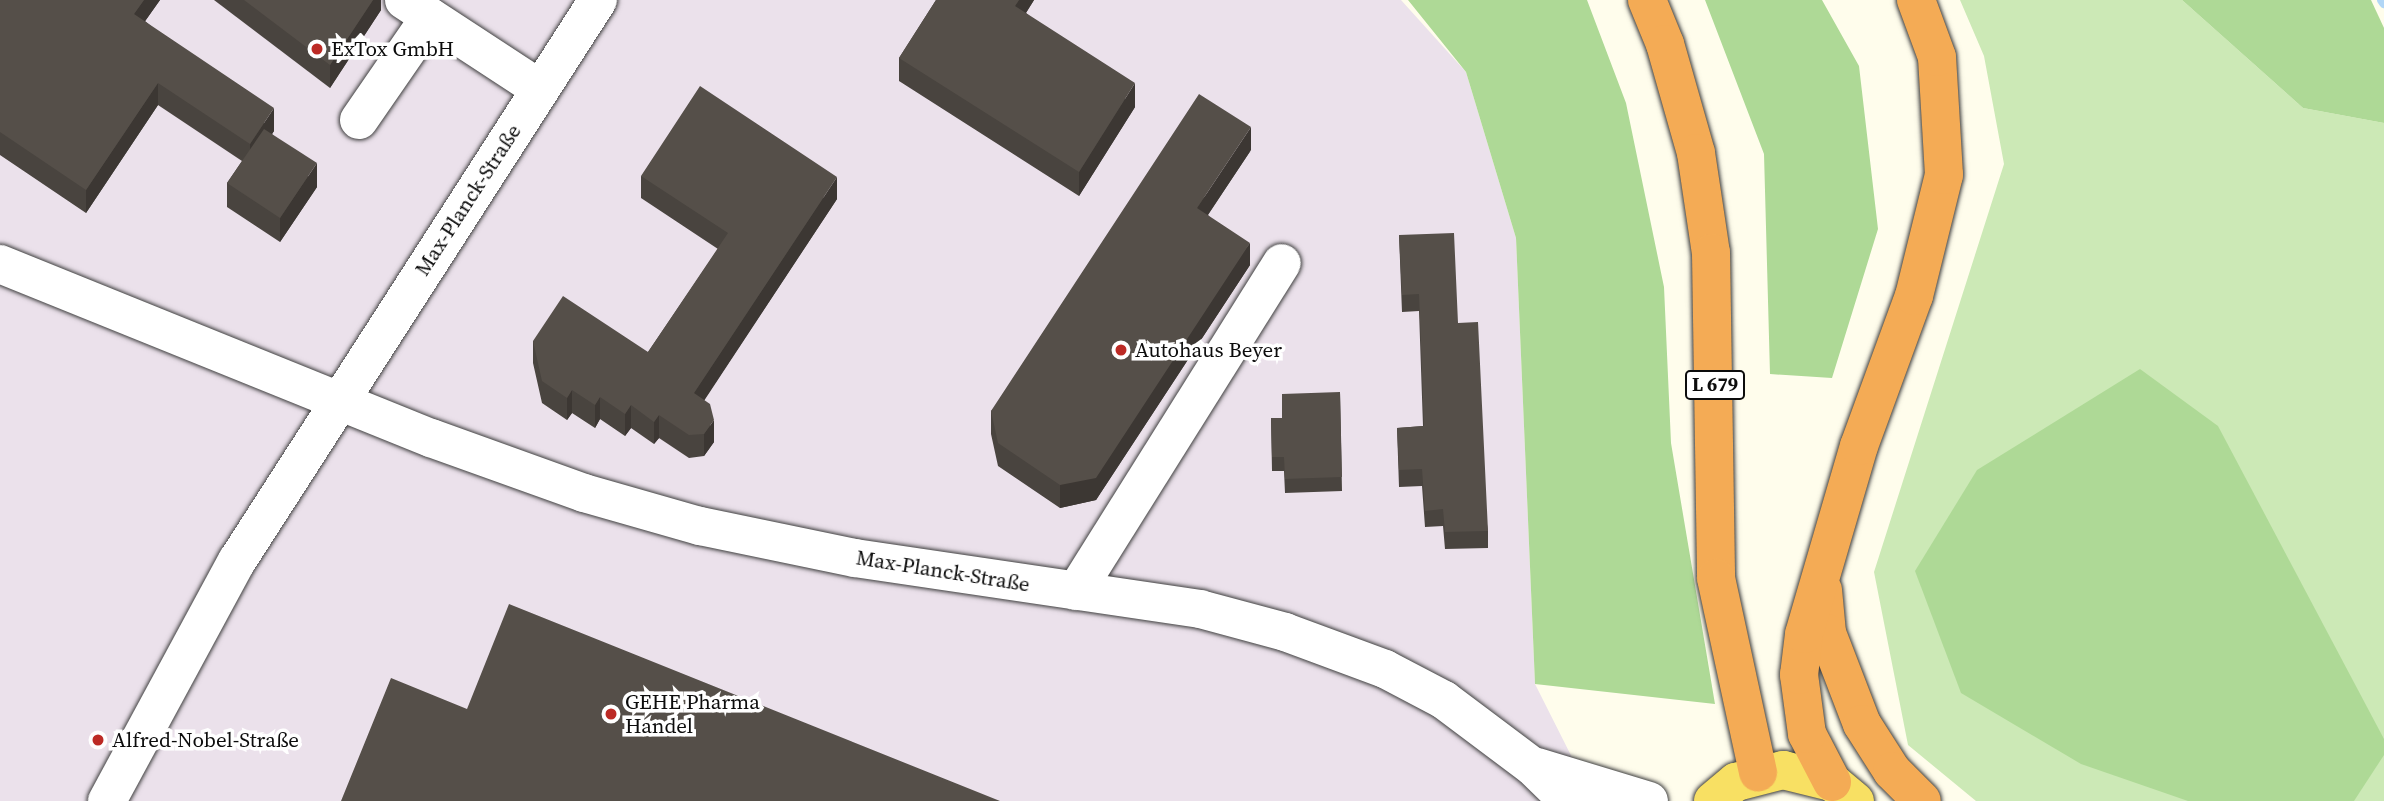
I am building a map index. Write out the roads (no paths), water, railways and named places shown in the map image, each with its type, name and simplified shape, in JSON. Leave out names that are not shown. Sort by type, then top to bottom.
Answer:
[{"type":"highway","name":"L 679","points":[[1647,0],[1665,44],[1696,153],[1711,253],[1716,578],[1758,774]]},
{"type":"highway","points":[[1843,792],[1807,734],[1799,675],[1804,635],[1859,446],[1914,296],[1944,175],[1937,57],[1916,0]]},
{"type":"highway","points":[[1822,574],[1827,633],[1862,724],[1892,771],[1923,801]]},
{"type":"main road","points":[[1713,801],[1736,782],[1758,774],[1796,771],[1843,792]]},
{"type":"street","name":"Max-Planck-Straße","points":[[338,400],[598,0]]},
{"type":"street","points":[[359,120],[417,8],[540,89]]},
{"type":"street","points":[[1076,591],[1282,263]]},
{"type":"street","name":"Max-Planck-Straße","points":[[0,264],[338,400],[584,493],[700,526],[855,558],[1200,609],[1285,632],[1385,669],[1444,699],[1532,766],[1568,801]]},
{"type":"street","points":[[107,801],[192,638],[338,400]]},
{"type":"street","name":"Max-Planck-Straße","points":[[1532,766],[1649,801]]},
{"type":"place","name":"ExTox GmbH","points":[[317,49]]},
{"type":"place","name":"Autohaus Beyer","points":[[1121,350]]},
{"type":"place","name":"GEHE Pharma Handel","points":[[611,714]]},
{"type":"place","name":"Alfred-Nobel-Straße","points":[[98,740]]}]
